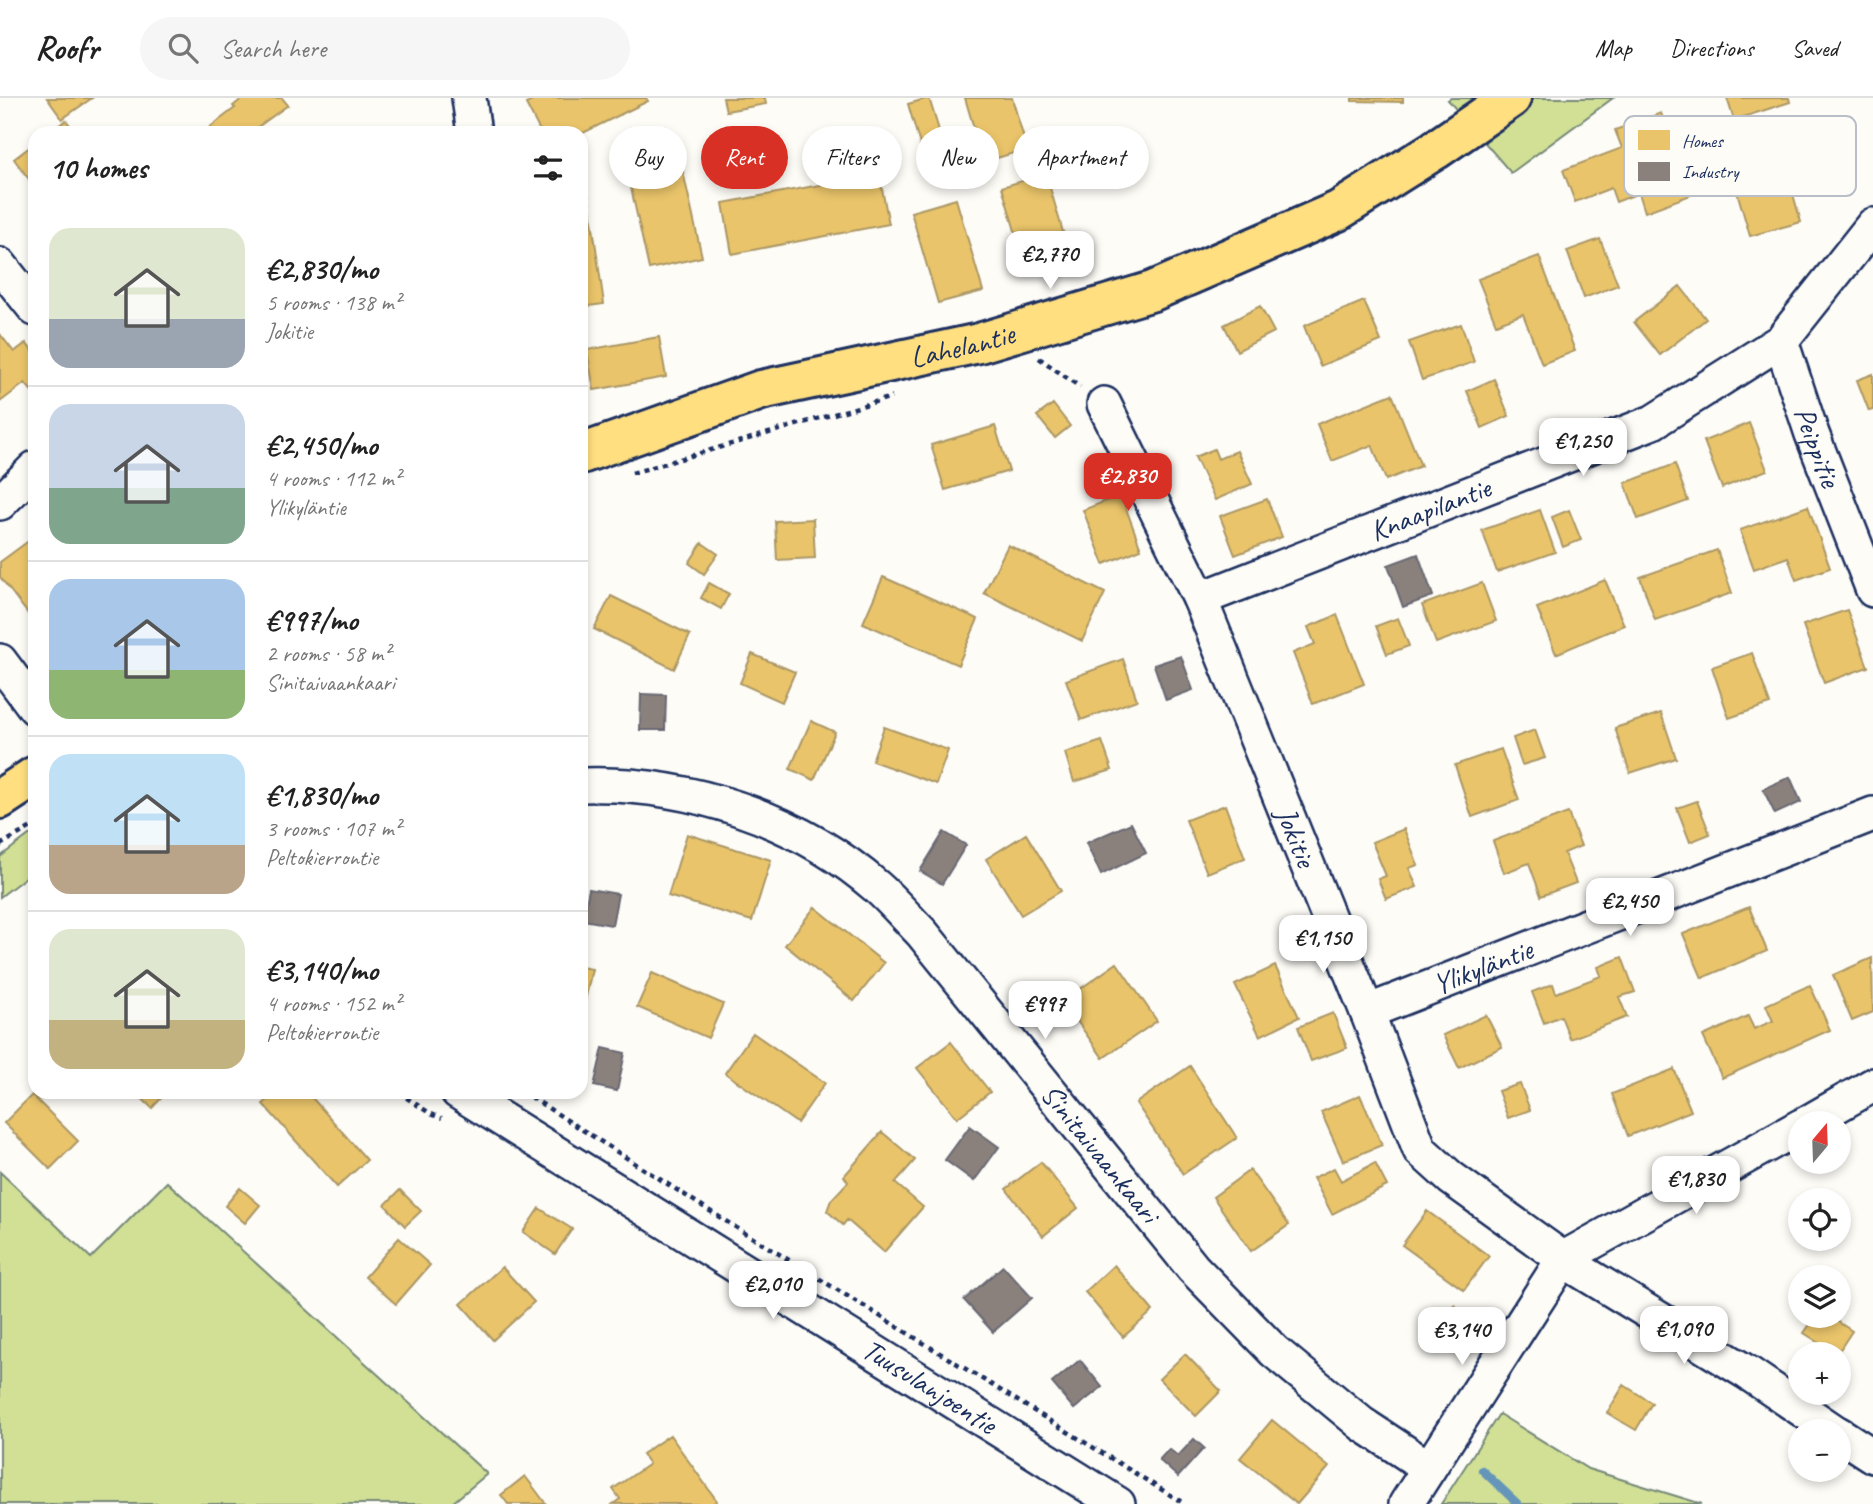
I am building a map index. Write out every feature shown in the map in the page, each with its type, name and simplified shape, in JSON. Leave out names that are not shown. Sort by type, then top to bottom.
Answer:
[{"type":"main road","name":"Lahelantie","points":[[588,452],[761,390],[979,343],[1153,291],[1338,211],[1511,98]]},
{"type":"main road","points":[[0,799],[28,781]]},
{"type":"street","points":[[468,98],[473,126]]},
{"type":"street","name":"Knaapilantie","points":[[1200,599],[1653,422],[1780,341],[1873,225]]},
{"type":"street","points":[[0,265],[28,300]]},
{"type":"street","name":"Peippitie","points":[[1780,341],[1812,434],[1873,590]]},
{"type":"street","name":"Jokitie","points":[[1104,404],[1200,599],[1420,1150],[1488,1206],[1564,1258],[1748,1373],[1816,1419]]},
{"type":"street","points":[[0,503],[28,475]]},
{"type":"street","points":[[0,661],[28,699]]},
{"type":"street","name":"Sinitaivaankaari","points":[[588,785],[610,784],[671,791],[755,814],[819,845],[877,887],[922,933],[1193,1268],[1274,1352],[1362,1424],[1429,1468]]},
{"type":"street","name":"Ylikyläntie","points":[[1367,1012],[1873,814]]},
{"type":"street","points":[[1828,1111],[1873,1085]]},
{"type":"street","name":"Tuusulanjoentie","points":[[469,1099],[1118,1504]]},
{"type":"street","points":[[1406,1504],[1564,1258],[1788,1133]]},
{"type":"street","points":[[1851,1442],[1873,1456]]},
{"type":"path","points":[[1036,356],[1104,404]]},
{"type":"path","points":[[0,845],[28,829]]},
{"type":"path","points":[[534,1099],[732,1225],[1185,1504]]},
{"type":"green space","points":[[1613,98],[1511,173],[1448,100]]},
{"type":"green space","points":[[28,836],[28,875],[0,897],[0,857]]},
{"type":"green space","points":[[0,1172],[91,1258],[167,1182],[487,1474],[451,1504],[0,1504]]},
{"type":"green space","points":[[1499,1414],[1588,1469],[1702,1504],[1441,1504]]},
{"type":"building: Homes","points":[[47,98],[92,98],[62,119]]},
{"type":"building: Homes","points":[[243,98],[282,98],[288,105],[259,126],[212,126],[235,108],[233,106]]},
{"type":"building: Homes","points":[[538,98],[646,98],[648,101],[588,131],[588,126],[537,126],[526,104]]},
{"type":"building: Homes","points":[[723,98],[765,98],[766,104],[726,111]]},
{"type":"building: Homes","points":[[929,98],[938,126],[916,126],[916,131],[908,104]]},
{"type":"building: Homes","points":[[965,98],[1012,98],[1020,126],[1013,126],[1013,153],[999,157],[999,126],[973,126]]},
{"type":"building: Homes","points":[[1352,98],[1403,98],[1403,102],[1352,101]]},
{"type":"building: Homes","points":[[1727,98],[1789,98],[1790,102],[1746,116],[1733,116]]},
{"type":"building: Homes","points":[[66,120],[71,126],[58,126]]},
{"type":"building: Homes","points":[[1624,127],[1624,196],[1631,196],[1616,202],[1611,188],[1575,202],[1563,170],[1622,148],[1615,130]]},
{"type":"building: Homes","points":[[28,148],[28,178],[14,159]]},
{"type":"building: Homes","points":[[1013,184],[1013,189],[1050,189],[1070,256],[1026,268],[1002,187]]},
{"type":"building: Homes","points":[[802,188],[882,189],[889,224],[732,254],[723,203]]},
{"type":"building: Homes","points":[[631,189],[687,189],[702,257],[649,269]]},
{"type":"building: Homes","points":[[588,193],[604,304],[588,306]]},
{"type":"building: Homes","points":[[1640,196],[1688,196],[1645,212]]},
{"type":"building: Homes","points":[[1738,196],[1793,196],[1801,222],[1750,236]]},
{"type":"building: Homes","points":[[956,199],[983,291],[938,303],[911,212]]},
{"type":"building: Homes","points":[[1600,239],[1618,285],[1584,298],[1567,251]]},
{"type":"building: Homes","points":[[1539,256],[1575,351],[1542,364],[1523,314],[1496,324],[1478,279]]},
{"type":"building: Homes","points":[[1680,286],[1706,319],[1660,355],[1634,322]]},
{"type":"building: Homes","points":[[1364,301],[1381,341],[1320,366],[1304,326]]},
{"type":"building: Homes","points":[[1260,306],[1274,332],[1237,351],[1224,325]]},
{"type":"building: Homes","points":[[1461,324],[1474,362],[1422,380],[1409,342]]},
{"type":"building: Homes","points":[[0,334],[14,352],[26,343],[28,345],[28,387],[25,383],[0,402]]},
{"type":"building: Homes","points":[[659,337],[666,377],[594,390],[588,350]]},
{"type":"building: Homes","points":[[1873,374],[1873,410],[1869,411],[1857,380]]},
{"type":"building: Homes","points":[[1494,379],[1509,416],[1482,428],[1467,391]]},
{"type":"building: Homes","points":[[1392,394],[1421,466],[1386,480],[1372,445],[1332,461],[1317,424]]},
{"type":"building: Homes","points":[[1053,404],[1070,426],[1055,438],[1037,416]]},
{"type":"building: Homes","points":[[1749,423],[1767,470],[1722,488],[1704,441]]},
{"type":"building: Homes","points":[[995,426],[1009,471],[945,490],[931,445]]},
{"type":"building: Homes","points":[[1214,449],[1218,459],[1237,451],[1252,484],[1215,500],[1195,457]]},
{"type":"building: Homes","points":[[1675,464],[1688,501],[1638,519],[1625,483]]},
{"type":"building: Homes","points":[[1121,495],[1141,549],[1104,564],[1083,510]]},
{"type":"building: Homes","points":[[1267,499],[1282,537],[1235,555],[1220,516]]},
{"type":"building: Homes","points":[[1808,506],[1830,568],[1796,580],[1788,557],[1754,569],[1740,530]]},
{"type":"building: Homes","points":[[1540,510],[1555,552],[1497,572],[1482,530]]},
{"type":"building: Homes","points":[[1569,510],[1581,540],[1563,547],[1552,517]]},
{"type":"building: Homes","points":[[813,519],[815,558],[777,560],[775,521]]},
{"type":"building: Homes","points":[[28,541],[28,614],[0,577],[0,562]]},
{"type":"building: Homes","points":[[702,543],[718,554],[704,574],[689,563]]},
{"type":"building: Homes","points":[[1008,545],[1105,593],[1082,641],[984,593]]},
{"type":"building: Homes","points":[[1717,550],[1732,593],[1655,620],[1640,577]]},
{"type":"building: Homes","points":[[883,577],[978,619],[958,665],[863,623]]},
{"type":"building: Homes","points":[[1605,580],[1624,625],[1556,654],[1537,608]]},
{"type":"building: Homes","points":[[709,583],[729,594],[721,609],[701,598]]},
{"type":"building: Homes","points":[[1482,583],[1496,621],[1436,643],[1422,605]]},
{"type":"building: Homes","points":[[611,596],[690,635],[674,669],[594,629]]},
{"type":"building: Homes","points":[[1847,610],[1868,667],[1824,683],[1803,625]]},
{"type":"building: Homes","points":[[1337,615],[1364,684],[1313,704],[1293,653],[1315,644],[1308,627]]},
{"type":"building: Homes","points":[[1398,618],[1409,646],[1387,654],[1376,626]]},
{"type":"building: Homes","points":[[1752,653],[1770,704],[1729,718],[1712,667]]},
{"type":"building: Homes","points":[[752,654],[795,672],[782,702],[740,683]]},
{"type":"building: Homes","points":[[1123,659],[1137,700],[1081,720],[1066,680]]},
{"type":"building: Homes","points":[[1661,713],[1676,758],[1630,773],[1615,728]]},
{"type":"building: Homes","points":[[811,721],[835,732],[814,780],[790,769]]},
{"type":"building: Homes","points":[[884,727],[948,750],[936,784],[872,761]]},
{"type":"building: Homes","points":[[1535,730],[1545,758],[1522,765],[1513,738]]},
{"type":"building: Homes","points":[[1102,741],[1112,770],[1074,782],[1065,753]]},
{"type":"building: Homes","points":[[1501,749],[1519,800],[1472,817],[1455,765]]},
{"type":"building: Homes","points":[[1697,801],[1710,834],[1690,842],[1677,808]]},
{"type":"building: Homes","points":[[1225,805],[1245,858],[1207,873],[1186,820]]},
{"type":"building: Homes","points":[[1568,813],[1581,846],[1564,853],[1576,883],[1541,896],[1529,863],[1504,873],[1493,841]]},
{"type":"building: Homes","points":[[1404,829],[1418,865],[1409,868],[1417,887],[1386,899],[1378,879],[1386,876],[1372,842]]},
{"type":"building: Homes","points":[[687,834],[771,860],[752,921],[668,896]]},
{"type":"building: Homes","points":[[1026,834],[1061,891],[1021,915],[986,859]]},
{"type":"building: Homes","points":[[815,907],[884,963],[854,1001],[785,945]]},
{"type":"building: Homes","points":[[1749,907],[1767,951],[1702,978],[1683,934]]},
{"type":"building: Homes","points":[[1622,957],[1635,992],[1619,997],[1627,1017],[1570,1039],[1561,1016],[1544,1023],[1532,992],[1553,984],[1556,993],[1601,976],[1598,967]]},
{"type":"building: Homes","points":[[1872,958],[1873,1012],[1852,1021],[1833,975]]},
{"type":"building: Homes","points":[[1117,963],[1157,1021],[1103,1058],[1063,1001]]},
{"type":"building: Homes","points":[[1275,966],[1299,1017],[1260,1036],[1235,985]]},
{"type":"building: Homes","points":[[588,968],[592,969],[588,987]]},
{"type":"building: Homes","points":[[652,973],[723,1004],[708,1038],[637,1007]]},
{"type":"building: Homes","points":[[1810,985],[1830,1030],[1722,1078],[1703,1036],[1748,1016],[1754,1029],[1773,1021],[1766,1005]]},
{"type":"building: Homes","points":[[1333,1013],[1347,1048],[1311,1061],[1298,1027]]},
{"type":"building: Homes","points":[[1486,1015],[1502,1047],[1459,1068],[1443,1035]]},
{"type":"building: Homes","points":[[753,1033],[825,1083],[797,1123],[725,1073]]},
{"type":"building: Homes","points":[[951,1042],[990,1092],[957,1118],[917,1068]]},
{"type":"building: Homes","points":[[1190,1066],[1237,1138],[1183,1174],[1136,1103]]},
{"type":"building: Homes","points":[[1674,1069],[1691,1111],[1628,1136],[1612,1094]]},
{"type":"building: Homes","points":[[1520,1084],[1530,1110],[1508,1118],[1498,1091]]},
{"type":"building: Homes","points":[[1360,1095],[1382,1145],[1343,1161],[1321,1112]]},
{"type":"building: Homes","points":[[28,1099],[36,1099],[78,1141],[50,1169],[4,1123]]},
{"type":"building: Homes","points":[[142,1099],[160,1099],[152,1108]]},
{"type":"building: Homes","points":[[269,1099],[313,1099],[367,1160],[337,1187],[263,1104]]},
{"type":"building: Homes","points":[[882,1132],[915,1160],[895,1183],[923,1207],[884,1252],[847,1220],[843,1225],[827,1211],[831,1200],[848,1182],[844,1176]]},
{"type":"building: Homes","points":[[1041,1162],[1078,1208],[1043,1236],[1006,1189]]},
{"type":"building: Homes","points":[[1375,1163],[1387,1186],[1332,1214],[1313,1178],[1334,1168],[1341,1181]]},
{"type":"building: Homes","points":[[1250,1170],[1289,1225],[1251,1251],[1213,1197]]},
{"type":"building: Homes","points":[[240,1188],[260,1205],[245,1223],[225,1206]]},
{"type":"building: Homes","points":[[400,1190],[421,1211],[405,1226],[385,1205]]},
{"type":"building: Homes","points":[[539,1208],[572,1229],[555,1254],[523,1232]]},
{"type":"building: Homes","points":[[1427,1211],[1489,1256],[1464,1290],[1402,1245]]},
{"type":"building: Homes","points":[[399,1238],[430,1265],[396,1304],[365,1277]]},
{"type":"building: Homes","points":[[1114,1265],[1153,1311],[1123,1337],[1085,1292]]},
{"type":"building: Homes","points":[[502,1267],[534,1302],[493,1340],[461,1304]]},
{"type":"building: Homes","points":[[1454,1305],[1480,1325],[1463,1347],[1436,1327]]},
{"type":"building: Homes","points":[[1808,1328],[1847,1328],[1852,1331],[1845,1342],[1818,1342],[1804,1333]]},
{"type":"building: Homes","points":[[1185,1354],[1221,1391],[1196,1416],[1159,1379]]},
{"type":"building: Homes","points":[[1624,1385],[1652,1403],[1636,1430],[1607,1413]]},
{"type":"building: Homes","points":[[1272,1420],[1329,1467],[1297,1504],[1240,1458]]},
{"type":"building: Homes","points":[[670,1435],[717,1501],[712,1504],[613,1504],[620,1499],[613,1489],[649,1464],[642,1454]]},
{"type":"building: Homes","points":[[525,1476],[546,1504],[508,1504],[501,1495]]},
{"type":"building: Industry","points":[[1418,554],[1433,596],[1403,607],[1388,565]]},
{"type":"building: Industry","points":[[1181,656],[1193,690],[1166,700],[1154,665]]},
{"type":"building: Industry","points":[[641,694],[666,695],[665,730],[640,730]]},
{"type":"building: Industry","points":[[1790,777],[1801,802],[1775,814],[1763,789]]},
{"type":"building: Industry","points":[[1131,823],[1146,853],[1101,875],[1086,843]]},
{"type":"building: Industry","points":[[944,832],[966,845],[942,884],[920,871]]},
{"type":"building: Industry","points":[[589,889],[618,894],[612,925],[588,921]]},
{"type":"building: Industry","points":[[603,1048],[625,1053],[617,1091],[594,1086]]},
{"type":"building: Industry","points":[[970,1126],[999,1147],[974,1181],[945,1160]]},
{"type":"building: Industry","points":[[1003,1266],[1032,1298],[993,1332],[964,1300]]},
{"type":"building: Industry","points":[[1080,1360],[1102,1387],[1074,1409],[1052,1383]]},
{"type":"building: Industry","points":[[1194,1439],[1204,1448],[1178,1477],[1159,1460],[1169,1449],[1178,1456]]},
{"type":"waterway","points":[[1482,1470],[1518,1504]]}]
